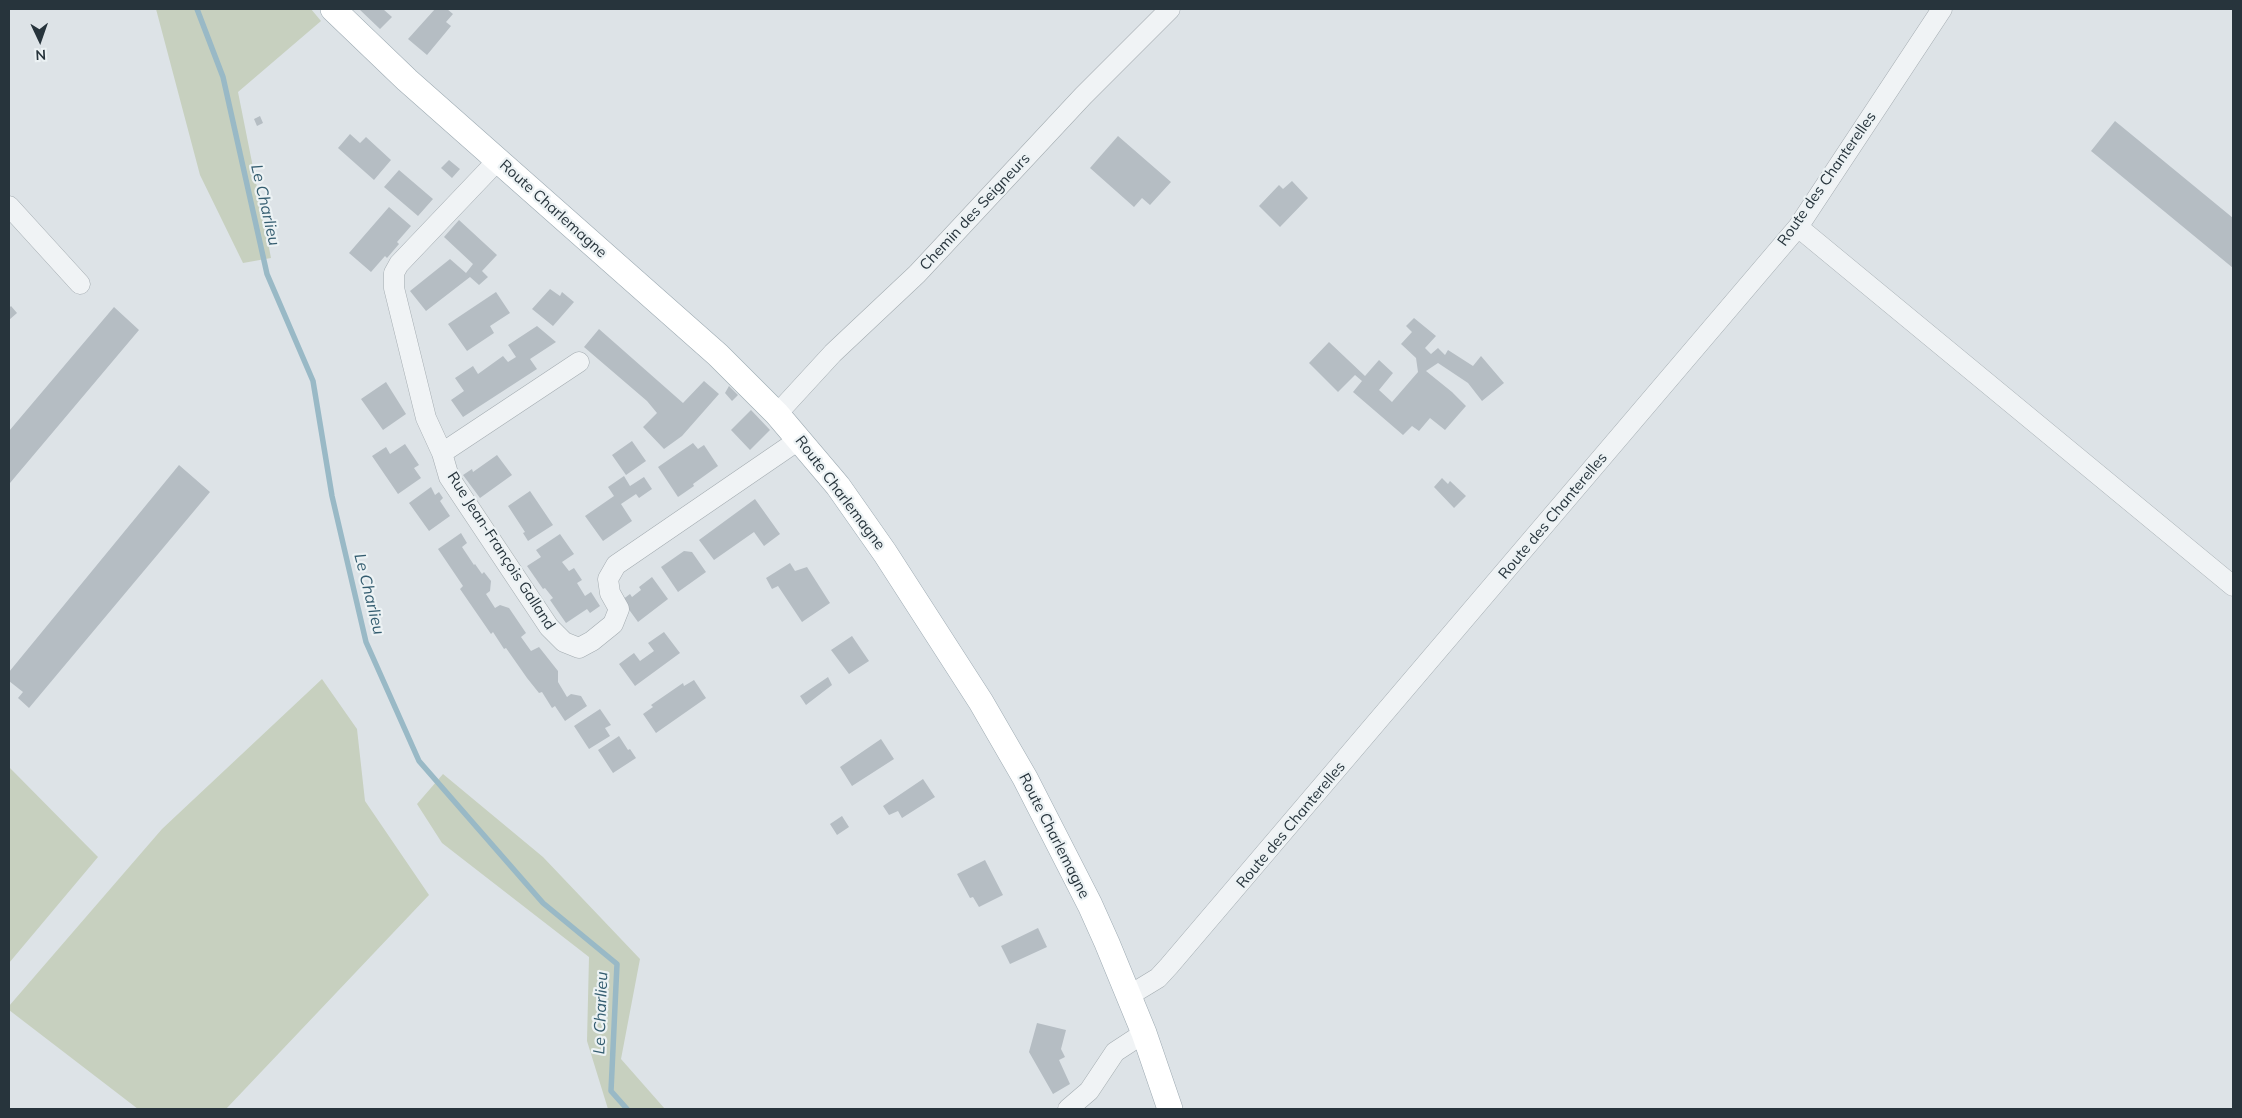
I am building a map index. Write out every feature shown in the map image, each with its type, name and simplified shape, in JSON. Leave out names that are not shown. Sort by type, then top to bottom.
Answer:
[{"type":"main road","name":"Route Charlemagne","points":[[333,9],[407,80],[718,356],[800,439],[861,518],[1004,739],[1090,905],[1130,995],[1170,1109]]},
{"type":"street","name":"Chemin des Seigneurs","points":[[777,414],[833,353],[917,274],[1082,96],[1170,9]]},
{"type":"street","name":"Route des Chanterelles","points":[[1130,995],[1158,978],[1170,966],[1798,227],[1942,9]]},
{"type":"street","name":"Rue Jean-François Galland","points":[[498,160],[394,273],[394,288],[426,418],[442,453],[449,477],[549,627],[564,642],[578,648],[592,642],[613,624],[618,609],[610,594],[608,579],[616,565],[800,439]]},
{"type":"street","points":[[9,206],[80,284]]},
{"type":"street","points":[[1798,227],[2233,586]]},
{"type":"street","points":[[442,453],[578,362]]},
{"type":"street","points":[[1068,1109],[1089,1091],[1115,1052],[1144,1033]]},
{"type":"green space","points":[[156,9],[311,9],[321,21],[238,92],[271,258],[243,263],[200,175]]},
{"type":"green space","points":[[322,679],[357,729],[365,801],[429,895],[226,1109],[138,1109],[9,1010],[9,1006],[162,829]]},
{"type":"green space","points":[[9,767],[98,857],[9,963]]},
{"type":"green space","points":[[443,774],[543,857],[640,959],[621,1059],[665,1109],[608,1109],[587,1041],[589,957],[442,843],[417,804]]},
{"type":"building","points":[[359,9],[383,9],[392,17],[380,29]]},
{"type":"building","points":[[435,9],[447,9],[453,14],[446,22],[451,26],[427,55],[408,39]]},
{"type":"building","points":[[260,116],[263,123],[257,126],[254,119]]},
{"type":"building","points":[[2115,121],[2233,218],[2233,268],[2091,151]]},
{"type":"building","points":[[350,134],[360,143],[366,137],[391,160],[374,180],[338,148]]},
{"type":"building","points":[[1118,136],[1171,182],[1150,205],[1142,198],[1134,207],[1090,168]]},
{"type":"building","points":[[449,160],[460,169],[452,178],[441,168]]},
{"type":"building","points":[[399,170],[433,199],[418,216],[384,187]]},
{"type":"building","points":[[1292,181],[1308,198],[1280,227],[1259,206],[1279,185],[1283,189]]},
{"type":"building","points":[[389,207],[411,226],[397,242],[399,244],[387,258],[385,256],[371,272],[349,253]]},
{"type":"building","points":[[459,220],[497,255],[482,271],[488,277],[479,285],[470,277],[426,311],[410,291],[450,259],[466,273],[473,264],[444,237]]},
{"type":"building","points":[[550,289],[560,296],[562,292],[574,302],[553,326],[532,309]]},
{"type":"building","points":[[496,292],[510,313],[490,326],[494,333],[467,351],[448,324]]},
{"type":"building","points":[[11,306],[17,313],[9,320],[9,308]]},
{"type":"building","points":[[114,307],[139,330],[10,483],[9,431]]},
{"type":"building","points":[[1414,318],[1436,336],[1425,348],[1431,354],[1438,348],[1445,355],[1448,350],[1473,366],[1481,356],[1504,383],[1482,401],[1468,383],[1438,363],[1426,371],[1466,406],[1445,430],[1430,418],[1419,431],[1412,426],[1403,435],[1353,392],[1362,381],[1355,375],[1338,392],[1309,363],[1329,342],[1365,376],[1379,360],[1393,373],[1379,390],[1392,402],[1418,372],[1416,358],[1401,344],[1412,332],[1406,326]]},
{"type":"building","points":[[537,326],[556,342],[530,359],[537,369],[463,417],[451,400],[464,391],[455,378],[473,366],[478,374],[503,356],[508,362],[516,357],[508,345]]},
{"type":"building","points":[[599,329],[683,403],[704,381],[719,394],[682,436],[664,449],[643,427],[657,413],[647,401],[584,347]]},
{"type":"building","points":[[386,382],[406,414],[383,430],[361,399]]},
{"type":"building","points":[[729,386],[738,395],[732,401],[725,393]]},
{"type":"building","points":[[751,410],[770,430],[750,450],[731,430]]},
{"type":"building","points":[[632,441],[646,461],[626,475],[612,455]]},
{"type":"building","points":[[693,443],[698,449],[704,445],[718,466],[678,497],[658,467]]},
{"type":"building","points":[[405,444],[419,465],[414,468],[421,478],[398,494],[372,456],[386,447],[390,454]]},
{"type":"building","points":[[497,455],[512,475],[480,498],[463,475],[472,469],[473,472]]},
{"type":"building","points":[[179,465],[210,492],[29,708],[18,698],[23,692],[9,681],[9,672]]},
{"type":"building","points":[[624,476],[630,486],[644,477],[652,489],[639,498],[636,494],[621,504],[632,521],[603,541],[585,516],[614,496],[608,487]]},
{"type":"building","points":[[1442,478],[1448,484],[1450,481],[1466,496],[1454,508],[1434,487]]},
{"type":"building","points":[[431,487],[435,495],[439,492],[443,498],[440,501],[450,516],[429,531],[409,503]]},
{"type":"building","points":[[530,491],[553,525],[528,541],[523,533],[525,532],[508,506]]},
{"type":"building","points":[[755,499],[780,534],[764,546],[754,532],[714,560],[699,540]]},
{"type":"building","points":[[461,533],[467,543],[462,547],[474,565],[482,574],[484,572],[491,581],[490,591],[486,594],[495,608],[500,605],[509,608],[526,633],[521,637],[531,651],[539,647],[558,671],[558,682],[567,697],[571,694],[581,696],[587,706],[565,721],[555,706],[552,708],[542,692],[539,693],[493,632],[491,634],[460,589],[463,586],[438,549]]},
{"type":"building","points":[[560,534],[574,554],[562,562],[569,571],[574,568],[582,580],[577,583],[585,596],[591,592],[600,606],[590,613],[587,609],[566,623],[550,600],[553,598],[545,588],[543,589],[527,566],[541,557],[536,550]]},
{"type":"building","points":[[684,551],[692,552],[706,572],[678,592],[661,567]]},
{"type":"building","points":[[790,563],[795,571],[807,567],[830,603],[802,622],[778,586],[772,589],[766,578]]},
{"type":"building","points":[[652,577],[668,599],[638,622],[622,600],[630,594],[632,597],[641,590],[639,587]]},
{"type":"building","points":[[664,632],[680,653],[635,686],[619,664],[634,653],[640,661],[654,651],[648,643]]},
{"type":"building","points":[[852,636],[869,661],[849,674],[831,650]]},
{"type":"building","points":[[828,677],[832,685],[806,705],[800,696]]},
{"type":"building","points":[[694,680],[706,698],[656,733],[643,714],[653,707],[651,705],[683,683],[684,686]]},
{"type":"building","points":[[600,709],[611,725],[605,728],[610,736],[589,749],[574,726]]},
{"type":"building","points":[[619,736],[636,758],[613,773],[598,750]]},
{"type":"building","points":[[881,739],[894,759],[852,786],[840,767]]},
{"type":"building","points":[[923,779],[935,797],[902,818],[898,811],[889,815],[883,806]]},
{"type":"building","points":[[842,816],[849,827],[837,835],[830,824]]},
{"type":"building","points":[[985,860],[1003,895],[979,907],[973,897],[970,898],[957,874]]},
{"type":"building","points":[[1038,928],[1047,947],[1010,964],[1001,946]]},
{"type":"building","points":[[1037,1023],[1066,1030],[1061,1049],[1065,1057],[1059,1060],[1070,1084],[1053,1094],[1029,1052]]},
{"type":"waterway","name":"Le Charlieu","points":[[197,9],[223,77],[267,274],[313,381],[332,496],[366,642],[419,761],[543,903],[617,964],[611,1091],[627,1109]]}]
